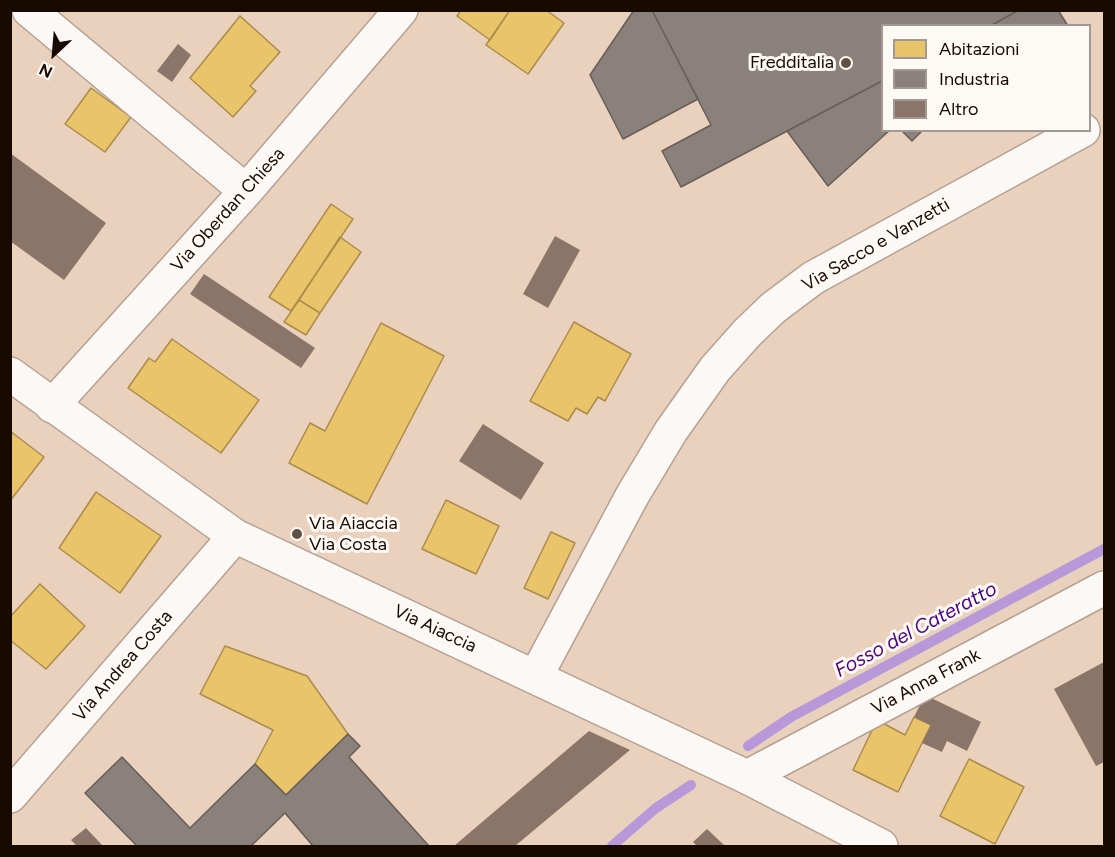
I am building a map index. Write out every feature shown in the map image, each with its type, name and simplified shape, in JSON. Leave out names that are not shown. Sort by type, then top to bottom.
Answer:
[{"type":"street","points":[[29,10],[246,191]]},
{"type":"street","name":"Via Oberdan Chiesa","points":[[52,406],[246,191],[401,10]]},
{"type":"street","name":"Via Sacco e Vanzetti","points":[[536,676],[632,496],[671,431],[715,369],[747,333],[773,308],[813,278],[1079,132]]},
{"type":"street","name":"Via Aiaccia","points":[[10,374],[235,536],[747,777],[882,846]]},
{"type":"street","name":"Via Andrea Costa","points":[[10,796],[235,536]]},
{"type":"street","name":"Via Anna Frank","points":[[747,777],[1104,588]]},
{"type":"building: Abitazioni","points":[[461,10],[510,10],[490,40],[457,16]]},
{"type":"building: Abitazioni","points":[[510,10],[546,10],[564,23],[528,74],[486,45]]},
{"type":"building: Abitazioni","points":[[240,16],[280,52],[250,86],[256,91],[233,117],[190,78]]},
{"type":"building: Abitazioni","points":[[91,88],[131,117],[105,152],[65,124]]},
{"type":"building: Abitazioni","points":[[331,204],[353,219],[291,311],[269,297]]},
{"type":"building: Abitazioni","points":[[340,237],[361,252],[320,313],[299,300]]},
{"type":"building: Abitazioni","points":[[299,300],[320,313],[306,335],[284,322]]},
{"type":"building: Abitazioni","points":[[574,322],[631,354],[605,401],[598,397],[587,414],[576,408],[568,421],[530,401]]},
{"type":"building: Abitazioni","points":[[381,323],[444,356],[367,504],[289,463],[310,423],[325,431]]},
{"type":"building: Abitazioni","points":[[172,339],[259,400],[221,453],[128,388],[149,358],[155,362]]},
{"type":"building: Abitazioni","points":[[10,431],[44,457],[10,501]]},
{"type":"building: Abitazioni","points":[[96,492],[161,536],[120,593],[59,548]]},
{"type":"building: Abitazioni","points":[[446,500],[499,526],[476,574],[422,549]]},
{"type":"building: Abitazioni","points":[[551,532],[575,543],[548,599],[524,588]]},
{"type":"building: Abitazioni","points":[[40,584],[85,626],[46,669],[10,640],[10,617]]},
{"type":"building: Abitazioni","points":[[225,646],[307,676],[348,734],[286,795],[255,764],[273,730],[200,694]]},
{"type":"building: Abitazioni","points":[[914,717],[931,725],[898,792],[853,770],[877,720],[905,735]]},
{"type":"building: Abitazioni","points":[[969,759],[1024,787],[995,844],[940,816]]},
{"type":"building: Industria","points":[[634,10],[652,10],[698,99],[623,139],[590,75]]},
{"type":"building: Industria","points":[[652,10],[1019,10],[994,24],[881,24],[881,82],[681,187],[662,151],[711,125]]},
{"type":"building: Industria","points":[[1019,10],[1058,10],[1067,24],[994,24]]},
{"type":"building: Industria","points":[[881,82],[881,132],[888,132],[828,186],[787,131]]},
{"type":"building: Industria","points":[[903,132],[921,132],[912,141]]},
{"type":"building: Industria","points":[[348,734],[360,746],[349,757],[429,846],[313,846],[285,813],[251,846],[137,846],[85,793],[122,757],[190,828],[255,764],[286,795]]},
{"type":"building: Altro","points":[[178,44],[191,55],[172,82],[157,71]]},
{"type":"building: Altro","points":[[10,153],[106,223],[64,280],[10,241]]},
{"type":"building: Altro","points":[[555,236],[580,250],[548,308],[523,294]]},
{"type":"building: Altro","points":[[204,274],[315,348],[301,368],[190,294]]},
{"type":"building: Altro","points":[[483,424],[544,463],[521,500],[459,461]]},
{"type":"building: Altro","points":[[1104,662],[1104,762],[1096,766],[1054,689]]},
{"type":"building: Altro","points":[[925,695],[981,722],[967,751],[947,741],[942,752],[922,743],[931,725],[914,717]]},
{"type":"building: Altro","points":[[589,731],[630,750],[515,846],[454,846]]},
{"type":"building: Altro","points":[[86,828],[103,846],[77,846],[71,840]]},
{"type":"building: Altro","points":[[707,829],[725,846],[697,846],[693,842]]},
{"type":"waterway","name":"Fosso del Cateratto","points":[[748,746],[791,717],[1104,549]]},
{"type":"waterway","name":"Fosso del Cateratto","points":[[612,846],[656,808],[691,785]]},
{"type":"place","name":"Fredditalia","points":[[846,63]]},
{"type":"place","name":"Via Aiaccia Via Costa","points":[[297,534]]}]
